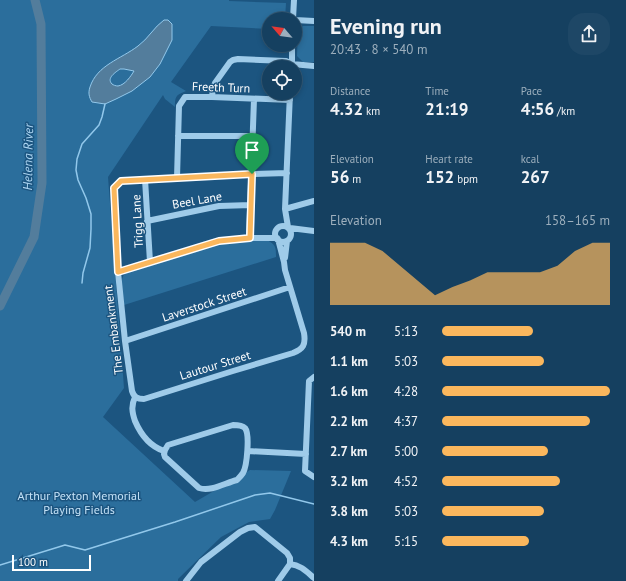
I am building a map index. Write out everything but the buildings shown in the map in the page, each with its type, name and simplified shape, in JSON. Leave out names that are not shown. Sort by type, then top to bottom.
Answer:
[{"type":"street","points":[[294,0],[294,12]]},
{"type":"street","points":[[302,19],[314,20]]},
{"type":"street","points":[[212,97],[215,83],[230,62],[238,59],[262,60]]},
{"type":"street","points":[[302,66],[314,66]]},
{"type":"street","name":"Freeth Turn","points":[[176,178],[179,106],[185,97],[262,99]]},
{"type":"street","points":[[250,238],[254,99]]},
{"type":"street","points":[[284,262],[291,232],[285,209],[290,100]]},
{"type":"street","points":[[178,136],[253,136]]},
{"type":"street","name":"The Embankment","points":[[164,451],[156,449],[147,441],[139,430],[132,409],[132,402],[135,397],[132,391],[125,341],[118,272],[114,188],[121,181],[287,173]]},
{"type":"street","name":"Trigg Lane","points":[[145,179],[150,262]]},
{"type":"street","points":[[285,209],[314,202]]},
{"type":"street","name":"Beel Lane","points":[[147,221],[219,206],[251,205]]},
{"type":"street","points":[[285,209],[275,234],[290,287]]},
{"type":"street","points":[[257,238],[285,226],[306,231],[314,231]]},
{"type":"street","points":[[118,272],[219,241],[250,238],[277,239],[281,241],[306,231]]},
{"type":"street","name":"Laverstock Street","points":[[125,341],[290,287]]},
{"type":"street","name":"Lautour Street","points":[[135,397],[144,398],[299,351],[302,348],[305,338],[290,287]]},
{"type":"street","points":[[314,377],[310,381],[306,454],[306,471],[314,477]]},
{"type":"street","points":[[233,425],[242,426],[245,428],[248,451],[244,472],[240,477],[236,480],[203,490],[165,457],[164,454],[164,451],[168,445],[233,425]]},
{"type":"street","points":[[248,451],[306,454]]},
{"type":"street","points":[[186,581],[201,562],[240,532],[248,528],[255,527],[287,553],[290,558],[290,564],[278,581]]},
{"type":"street","points":[[290,564],[296,564],[302,567],[314,578]]},
{"type":"green space","name":"Arthur Pexton Memorial Playing Fields","points":[[0,0],[229,0],[286,3],[285,12],[262,12],[262,29],[211,26],[171,82],[186,91],[177,96],[175,100],[175,107],[165,99],[163,95],[108,177],[124,388],[103,417],[195,502],[250,470],[291,471],[275,510],[270,519],[249,522],[221,537],[178,579],[178,581],[0,581]]},
{"type":"green space","points":[[314,26],[314,62],[303,62],[297,56],[297,52],[302,52],[302,27]]},
{"type":"green space","points":[[267,240],[275,247],[276,257],[124,305],[122,279],[126,272],[225,242]]},
{"type":"shaded area","points":[[164,20],[168,20],[172,24],[172,40],[160,64],[150,77],[132,91],[105,104],[92,102],[89,95],[89,89],[93,79],[98,73],[110,63],[142,43]],"holes":[[[120,69],[134,71],[128,80],[123,84],[115,86],[110,82],[112,75]]]},
{"type":"waterway","name":"Helena River","points":[[0,306],[34,237],[42,183],[41,24],[35,0]]},
{"type":"waterway","points":[[82,283],[83,273],[90,248],[91,214],[78,180],[76,170],[77,159],[82,144],[99,125],[105,104]]},
{"type":"waterway","points":[[0,565],[65,545],[85,550],[255,495],[270,493],[314,504]]},
{"type":"route","points":[[252,174],[250,238],[219,241],[118,272],[114,188],[121,181],[252,174]]}]
